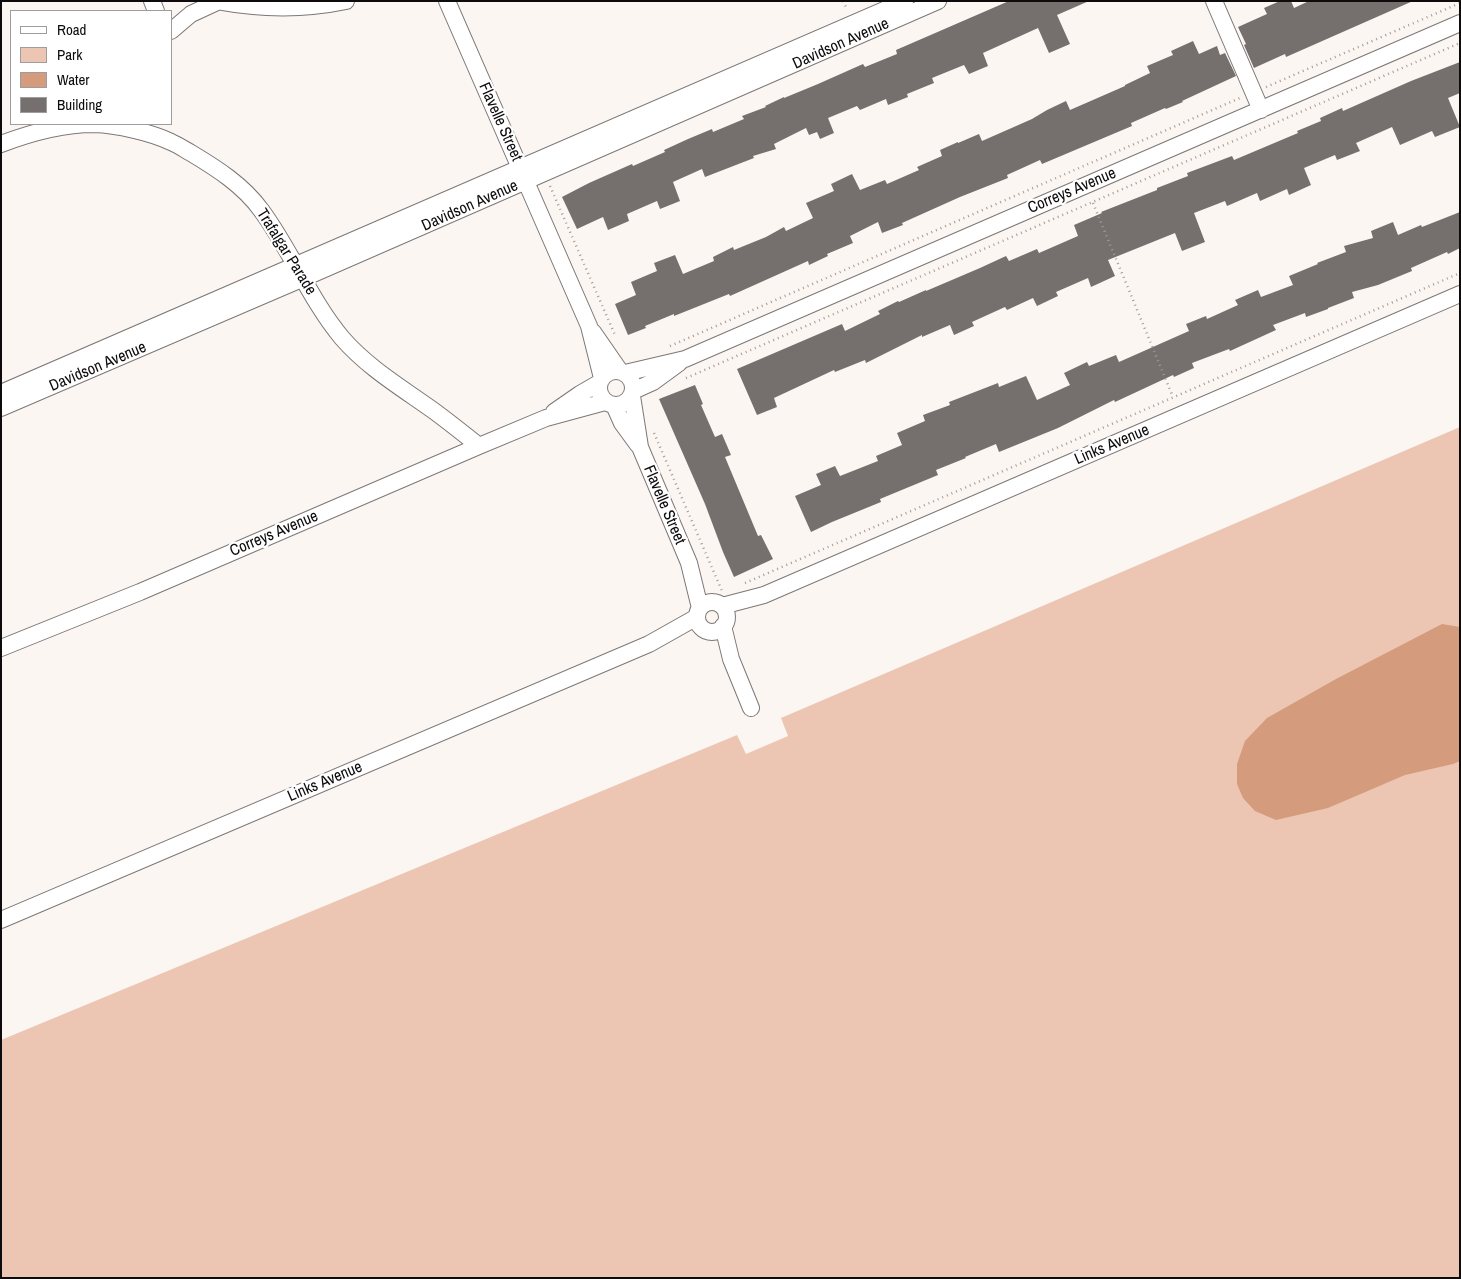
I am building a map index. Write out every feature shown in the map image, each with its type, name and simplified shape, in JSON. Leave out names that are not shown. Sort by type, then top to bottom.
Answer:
[{"type":"street","points":[[172,30],[192,14],[217,1],[286,8],[346,1]]},
{"type":"street","name":"Flavelle Street","points":[[448,1],[589,326],[601,381]]},
{"type":"street","name":"Davidson Avenue","points":[[1,408],[905,1]]},
{"type":"street","name":"Davidson Avenue","points":[[523,174],[938,1]]},
{"type":"street","points":[[1214,1],[1261,110]]},
{"type":"street","name":"Correys Avenue","points":[[632,394],[685,359],[1460,23]]},
{"type":"street","name":"Trafalgar Parade","points":[[1,144],[35,132],[82,125]]},
{"type":"street","name":"Trafalgar Parade","points":[[100,125],[132,130],[171,142],[213,166],[239,186],[260,208],[283,241],[328,318],[343,338],[368,363],[479,446]]},
{"type":"street","points":[[162,125],[171,142]]},
{"type":"street","name":"Davidson Avenue","points":[[1,393],[300,272]]},
{"type":"street","name":"Links Avenue","points":[[1,920],[649,644],[713,614],[764,595],[1460,294]]},
{"type":"street","name":"Flavelle Street","points":[[589,326],[623,372]]},
{"type":"street","name":"Correys Avenue","points":[[623,372],[685,359]]},
{"type":"street","points":[[610,372],[623,372],[632,381],[632,394],[624,404],[610,403],[600,394],[601,381],[610,372]]},
{"type":"street","name":"Correys Avenue","points":[[546,418],[601,381]]},
{"type":"street","name":"Flavelle Street","points":[[632,394],[640,447]]},
{"type":"street","name":"Flavelle Street","points":[[610,403],[640,447],[689,563],[713,614],[751,708]]},
{"type":"street","name":"Correys Avenue","points":[[1,648],[140,592],[546,418],[610,403]]},
{"type":"path","points":[[843,1],[848,11]]},
{"type":"path","points":[[665,348],[1460,3]]},
{"type":"path","points":[[678,382],[1460,44]]},
{"type":"path","points":[[549,183],[617,338]]},
{"type":"path","points":[[1093,203],[1173,397]]},
{"type":"path","points":[[740,585],[1460,273]]},
{"type":"path","points":[[653,431],[713,614]]},
{"type":"green space","points":[[1460,427],[1460,1278],[1,1278],[1,1040],[737,735],[746,754],[788,736],[781,718]]},
{"type":"water","points":[[1442,624],[1460,627],[1460,761],[1405,775],[1328,808],[1276,820],[1255,811],[1243,798],[1237,784],[1237,764],[1245,741],[1267,718],[1336,679]]},
{"type":"building","points":[[1009,1],[1089,1],[1057,15],[1070,44],[1049,53],[1038,28],[983,53],[988,66],[969,74],[964,65],[932,78],[934,83],[907,94],[908,97],[888,105],[886,99],[860,110],[857,106],[828,118],[834,133],[820,139],[817,132],[809,135],[806,128],[774,144],[776,149],[753,156],[754,158],[705,177],[702,169],[673,182],[680,201],[660,209],[657,201],[627,214],[629,221],[608,230],[603,217],[577,229],[562,197],[632,164],[633,166],[665,152],[664,150],[688,139],[712,129],[713,132],[744,119],[742,116],[766,107],[784,97],[863,64],[865,67],[897,54],[896,50]]},
{"type":"building","points":[[1280,1],[1291,1],[1294,8],[1309,1],[1413,1],[1286,57],[1285,54],[1254,68],[1238,27],[1267,14],[1264,8]]},
{"type":"building","points":[[1193,41],[1199,54],[1217,46],[1220,55],[1225,53],[1236,76],[1183,102],[1131,123],[1132,126],[1042,164],[1040,160],[1007,175],[1008,178],[960,197],[902,223],[903,225],[882,233],[878,222],[850,236],[853,243],[827,254],[828,256],[809,265],[808,261],[730,296],[729,294],[674,316],[674,314],[628,335],[615,304],[636,295],[631,282],[657,271],[654,263],[675,255],[683,274],[714,261],[713,257],[733,247],[734,250],[766,237],[784,227],[786,231],[813,218],[806,203],[834,191],[831,184],[852,174],[860,190],[885,180],[887,184],[919,170],[917,167],[942,156],[940,150],[958,142],[979,134],[982,141],[1032,119],[1066,101],[1070,110],[1125,86],[1150,73],[1147,66],[1173,55],[1171,51]]},
{"type":"building","points":[[1460,62],[1460,93],[1448,98],[1460,127],[1435,137],[1432,131],[1400,145],[1392,127],[1356,143],[1360,151],[1337,160],[1335,155],[1304,168],[1311,185],[1289,195],[1287,189],[1260,201],[1257,193],[1227,206],[1225,201],[1194,213],[1205,242],[1182,251],[1175,233],[1108,260],[1115,276],[1091,287],[1088,278],[1056,292],[1058,296],[1037,306],[1033,298],[1007,310],[1005,307],[972,322],[974,326],[954,335],[950,325],[922,337],[922,335],[866,363],[865,360],[835,372],[834,370],[774,398],[777,407],[757,415],[737,369],[842,324],[845,331],[880,314],[878,311],[898,301],[926,291],[1006,256],[1009,261],[1037,249],[1039,253],[1078,236],[1074,225],[1101,212],[1188,176],[1187,173],[1232,156],[1234,160],[1298,133],[1297,131],[1321,121],[1320,118],[1342,108],[1343,111]]},
{"type":"building","points":[[1460,212],[1460,248],[1448,254],[1447,252],[1411,268],[1412,271],[1378,285],[1352,292],[1354,298],[1328,309],[1306,317],[1305,313],[1273,325],[1276,330],[1230,351],[1229,349],[1192,363],[1194,368],[1174,377],[1173,375],[1115,402],[1114,400],[1058,428],[999,452],[996,444],[965,457],[936,470],[938,475],[880,499],[881,502],[811,532],[795,496],[821,485],[816,474],[835,466],[840,476],[878,461],[876,456],[902,445],[897,433],[925,421],[923,415],[950,405],[949,402],[998,383],[999,387],[1026,376],[1037,400],[1070,385],[1064,373],[1087,362],[1089,366],[1116,355],[1119,362],[1189,331],[1186,324],[1206,316],[1207,319],[1238,305],[1235,300],[1258,290],[1261,297],[1293,285],[1289,276],[1346,252],[1344,246],[1373,238],[1371,231],[1393,222],[1398,235]]},
{"type":"building","points":[[695,385],[703,404],[701,405],[715,437],[722,434],[731,455],[725,457],[758,536],[761,535],[773,559],[734,577],[705,504],[659,399]]}]
